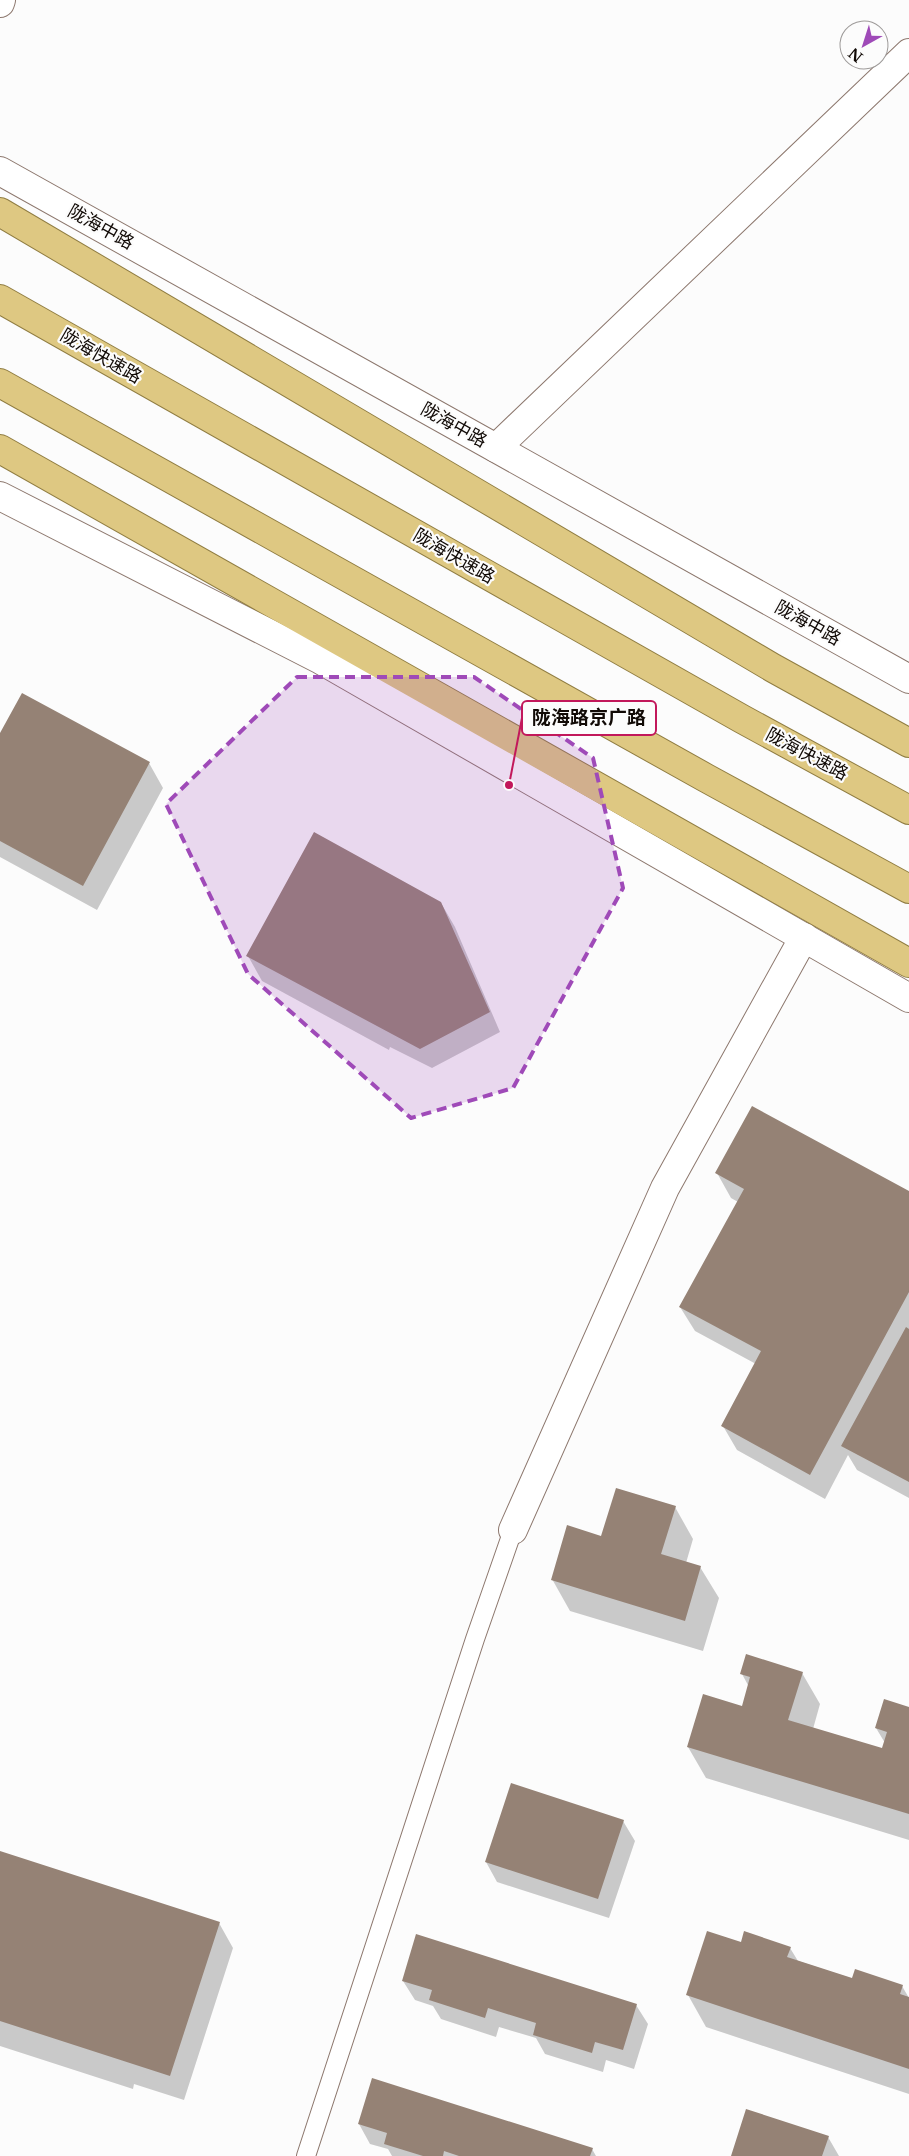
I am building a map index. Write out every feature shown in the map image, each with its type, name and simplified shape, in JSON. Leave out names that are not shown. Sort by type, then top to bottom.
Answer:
[{"type":"highway","points":[[0,212],[773,668],[909,743]]},
{"type":"highway","name":"陇海快速路","points":[[0,299],[742,719],[909,810]]},
{"type":"highway","points":[[0,383],[706,778],[909,889]]},
{"type":"highway","points":[[0,449],[909,963]]},
{"type":"street","points":[[496,448],[909,53]]},
{"type":"street","name":"陇海中路","points":[[0,171],[909,680]]},
{"type":"street","points":[[0,496],[320,660],[909,998]]},
{"type":"street","points":[[513,1530],[665,1188],[804,937]]},
{"type":"lane","points":[[306,2156],[472,1648],[513,1530]]},
{"type":"highlighted area","points":[[297,677],[474,677],[593,758],[623,888],[513,1088],[411,1118],[248,974],[166,804]]},
{"type":"building","points":[[22,693],[150,762],[83,886],[0,841],[0,733]]},
{"type":"building","points":[[314,832],[441,902],[490,1012],[420,1049],[246,956]]},
{"type":"building","points":[[752,1106],[909,1191],[909,1292],[810,1475],[721,1426],[761,1351],[679,1307],[744,1189],[715,1173]]},
{"type":"building","points":[[906,1327],[909,1329],[909,1482],[841,1446]]},
{"type":"building","points":[[616,1488],[676,1506],[661,1554],[701,1566],[685,1621],[551,1580],[567,1525],[601,1536]]},
{"type":"building","points":[[746,1654],[803,1672],[788,1720],[882,1748],[887,1732],[875,1728],[884,1699],[909,1707],[909,1814],[687,1747],[703,1694],[742,1706],[750,1677],[740,1674]]},
{"type":"building","points":[[511,1783],[624,1820],[598,1899],[485,1862]]},
{"type":"building","points":[[0,1851],[220,1922],[170,2076],[0,2021]]},
{"type":"building","points":[[707,1931],[741,1942],[744,1931],[791,1947],[787,1957],[852,1978],[855,1969],[903,1985],[900,1994],[909,1997],[909,2069],[686,1995]]},
{"type":"building","points":[[416,1934],[637,2004],[623,2050],[595,2042],[592,2053],[533,2035],[536,2023],[488,2008],[485,2018],[429,2000],[432,1990],[402,1981]]},
{"type":"building","points":[[372,2078],[593,2148],[590,2156],[459,2156],[444,2151],[443,2156],[423,2156],[384,2144],[387,2133],[358,2124]]},
{"type":"building","points":[[746,2109],[829,2136],[822,2156],[731,2156]]},
{"type":"place","name":"陇海路京广路","points":[[509,785]]}]
